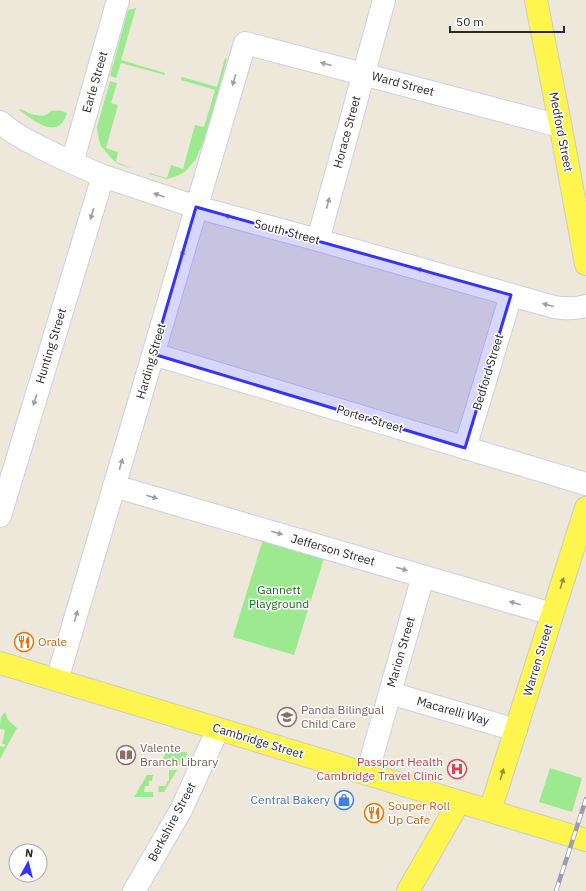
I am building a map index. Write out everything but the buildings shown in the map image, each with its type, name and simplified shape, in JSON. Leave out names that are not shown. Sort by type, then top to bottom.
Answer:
[{"type":"main road","name":"Medford Street","points":[[536,0],[586,264]]},
{"type":"main road","name":"Warren Street","points":[[490,811],[586,508]]},
{"type":"main road","name":"Cambridge Street","points":[[0,663],[586,840]]},
{"type":"main road","points":[[408,891],[459,802]]},
{"type":"street","name":"Earle Street","points":[[72,163],[118,0]]},
{"type":"street","name":"Horace Street","points":[[318,240],[384,0]]},
{"type":"street","name":"Ward Street","points":[[245,43],[560,126]]},
{"type":"street","name":"Harding Street","points":[[57,680],[245,43]]},
{"type":"street","name":"South Street","points":[[2,128],[72,163],[103,176],[196,207],[318,240],[511,296],[559,308],[575,309],[586,306]]},
{"type":"street","name":"Hunting Street","points":[[0,516],[103,176]]},
{"type":"street","name":"Bedford Street","points":[[465,448],[511,296]]},
{"type":"street","name":"Porter Street","points":[[153,354],[586,484]]},
{"type":"street","name":"Jefferson Street","points":[[114,486],[552,614]]},
{"type":"street","name":"Marion Street","points":[[367,774],[423,576]]},
{"type":"street","name":"Macarelli Way","points":[[390,693],[516,730]]},
{"type":"street","name":"Berkshire Street","points":[[134,891],[181,810],[218,729]]},
{"type":"highlighted area","points":[[196,207],[511,295],[465,448],[153,354]]},
{"type":"green space","points":[[136,8],[121,60],[165,73],[165,75],[121,63],[116,78],[110,76],[128,10]]},
{"type":"green space","points":[[225,58],[227,59],[209,129],[196,159],[186,171],[177,176],[167,179],[149,174],[167,178],[171,165],[183,169],[195,125],[204,127],[215,90],[181,80],[182,77],[217,87]]},
{"type":"green space","points":[[110,81],[117,83],[111,103],[118,105],[106,148],[118,152],[116,162],[132,168],[118,164],[111,158],[101,146],[99,140],[97,127]]},
{"type":"green space","points":[[18,109],[40,116],[47,115],[51,111],[55,110],[67,113],[63,122],[58,126],[51,127],[38,123]]},
{"type":"green space","name":"Gannett Playground","points":[[263,539],[324,558],[294,655],[233,637]]},
{"type":"green space","points":[[5,712],[8,720],[17,728],[0,759],[0,746],[4,747],[5,744],[2,744],[5,730],[0,729],[0,721]]},
{"type":"green space","points":[[180,747],[180,752],[187,752],[182,765],[178,765],[178,759],[162,760],[169,748]]},
{"type":"green space","points":[[550,768],[582,778],[572,812],[539,802]]},
{"type":"green space","points":[[169,770],[177,770],[164,792],[158,792],[159,786],[166,786],[167,781],[169,781]]},
{"type":"green space","points":[[147,775],[153,775],[152,781],[149,781],[149,786],[145,786],[144,792],[153,792],[153,797],[134,797]]},
{"type":"railway","points":[[556,891],[586,799]]},
{"type":"place","name":"Orale","points":[[24,642]]},
{"type":"place","name":"Panda Bilingual Child Care","points":[[287,717]]},
{"type":"place","name":"Valente Branch Library","points":[[126,755]]},
{"type":"place","name":"Passport Health Cambridge Travel Clinic","points":[[457,769]]},
{"type":"place","name":"Central Bakery","points":[[344,800]]},
{"type":"place","name":"Souper Roll Up Cafe","points":[[374,813]]}]
